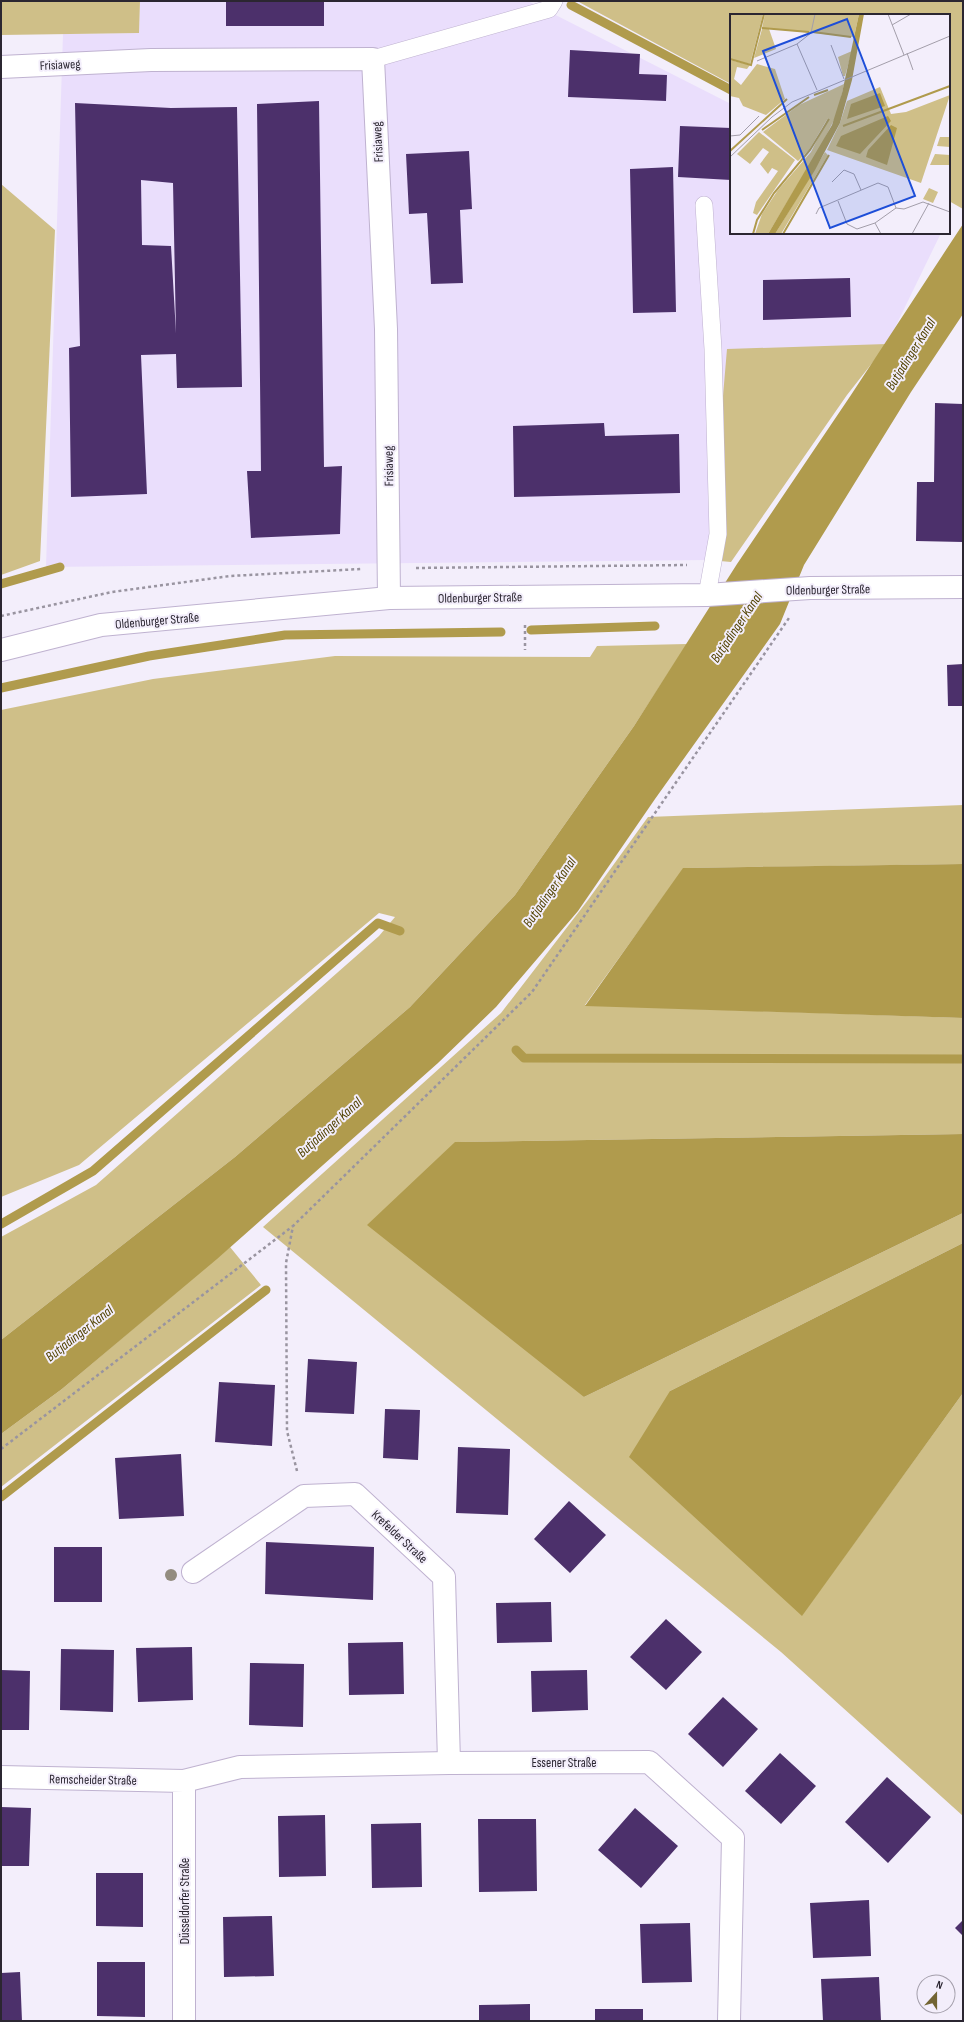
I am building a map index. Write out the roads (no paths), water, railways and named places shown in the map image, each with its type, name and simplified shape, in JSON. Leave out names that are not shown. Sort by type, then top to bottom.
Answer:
[{"type":"street","name":"Frisiaweg","points":[[1,67],[151,60],[373,59],[386,329],[389,598]]},
{"type":"street","name":"Oldenburger Straße","points":[[1,650],[101,625],[389,598],[707,595],[810,588],[963,587]]},
{"type":"street","name":"Krefelder Straße","points":[[193,1572],[304,1496],[355,1494],[444,1577],[449,1763]]},
{"type":"street","name":"Essener Straße","points":[[184,1781],[240,1767],[449,1763],[649,1762],[733,1838],[730,2021]]},
{"type":"street","name":"Remscheider Straße","points":[[1,1777],[184,1781]]},
{"type":"street","name":"Düsseldorfer Straße","points":[[184,1781],[184,2021]]},
{"type":"lane","points":[[373,59],[551,5]]},
{"type":"lane","points":[[704,205],[713,349],[718,534],[707,595]]},
{"type":"water","name":"Butjadinger Kanal","points":[[963,224],[963,314],[911,392],[804,565],[780,624],[655,799],[578,911],[496,1007],[438,1063],[217,1259],[62,1389],[1,1434],[1,1340],[235,1157],[410,1007],[515,895],[634,726],[737,564],[851,395]]},
{"type":"water","points":[[963,864],[963,1018],[585,1006],[683,868]]},
{"type":"water","points":[[963,1134],[963,1213],[584,1397],[367,1225],[455,1142]]},
{"type":"water","points":[[963,1243],[963,1393],[802,1616],[629,1457],[670,1391]]},
{"type":"waterway","points":[[571,5],[730,89]]},
{"type":"waterway","points":[[1,584],[60,567]]},
{"type":"waterway","points":[[531,630],[655,626]]},
{"type":"waterway","points":[[1,688],[149,656],[285,635],[501,632]]},
{"type":"waterway","points":[[1,1224],[93,1171],[378,923],[400,931]]},
{"type":"waterway","points":[[516,1050],[524,1058],[963,1059]]},
{"type":"waterway","points":[[1,1497],[266,1290]]}]
